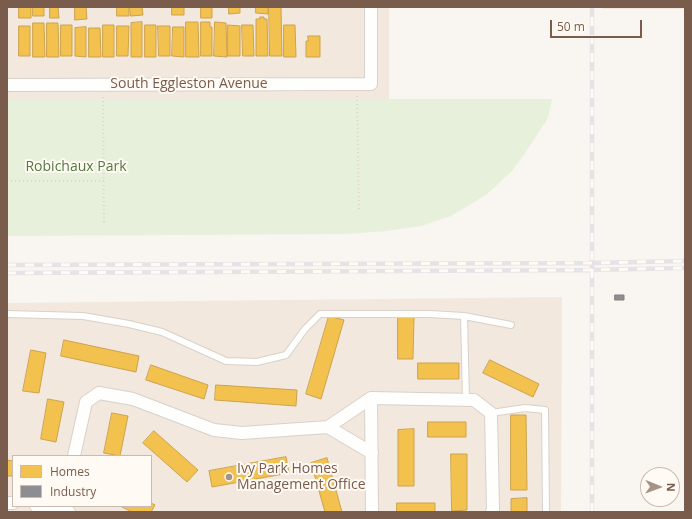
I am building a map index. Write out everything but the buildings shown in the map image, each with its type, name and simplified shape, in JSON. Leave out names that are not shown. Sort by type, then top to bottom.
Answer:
[{"type":"street","name":"South Eggleston Avenue","points":[[7,85],[371,84],[371,7]]},
{"type":"street","points":[[74,455],[86,402],[99,393],[133,399],[214,430],[249,432],[328,427],[372,398],[470,400],[491,414],[492,512]]},
{"type":"street","points":[[372,398],[372,512]]},
{"type":"street","points":[[328,427],[372,453]]},
{"type":"street","points":[[45,507],[64,509]]},
{"type":"lane","points":[[7,314],[83,316],[129,324],[162,332],[226,361],[257,362],[286,355],[305,329],[320,314],[430,314],[464,316],[511,324]]},
{"type":"lane","points":[[464,316],[470,400]]},
{"type":"lane","points":[[491,414],[525,408],[545,410],[546,512]]},
{"type":"path","points":[[357,95],[359,212]]},
{"type":"path","points":[[103,96],[104,225]]},
{"type":"path","points":[[7,181],[104,181]]},
{"type":"shaded area","points":[[7,7],[389,7],[389,99],[7,100]]},
{"type":"shaded area","points":[[603,7],[685,7],[685,9],[603,9]]},
{"type":"shaded area","points":[[562,297],[561,512],[7,512],[7,303]]},
{"type":"green space","name":"Robichaux Park","points":[[7,99],[552,99],[548,118],[513,170],[486,195],[451,216],[421,226],[387,231],[346,234],[7,236]]},
{"type":"railway","points":[[592,7],[592,512]]},
{"type":"railway","points":[[7,265],[591,263],[685,261]]},
{"type":"railway","points":[[7,273],[591,270],[685,268]]},
{"type":"place","name":"Ivy Park Homes Management Office","points":[[229,477]]}]
